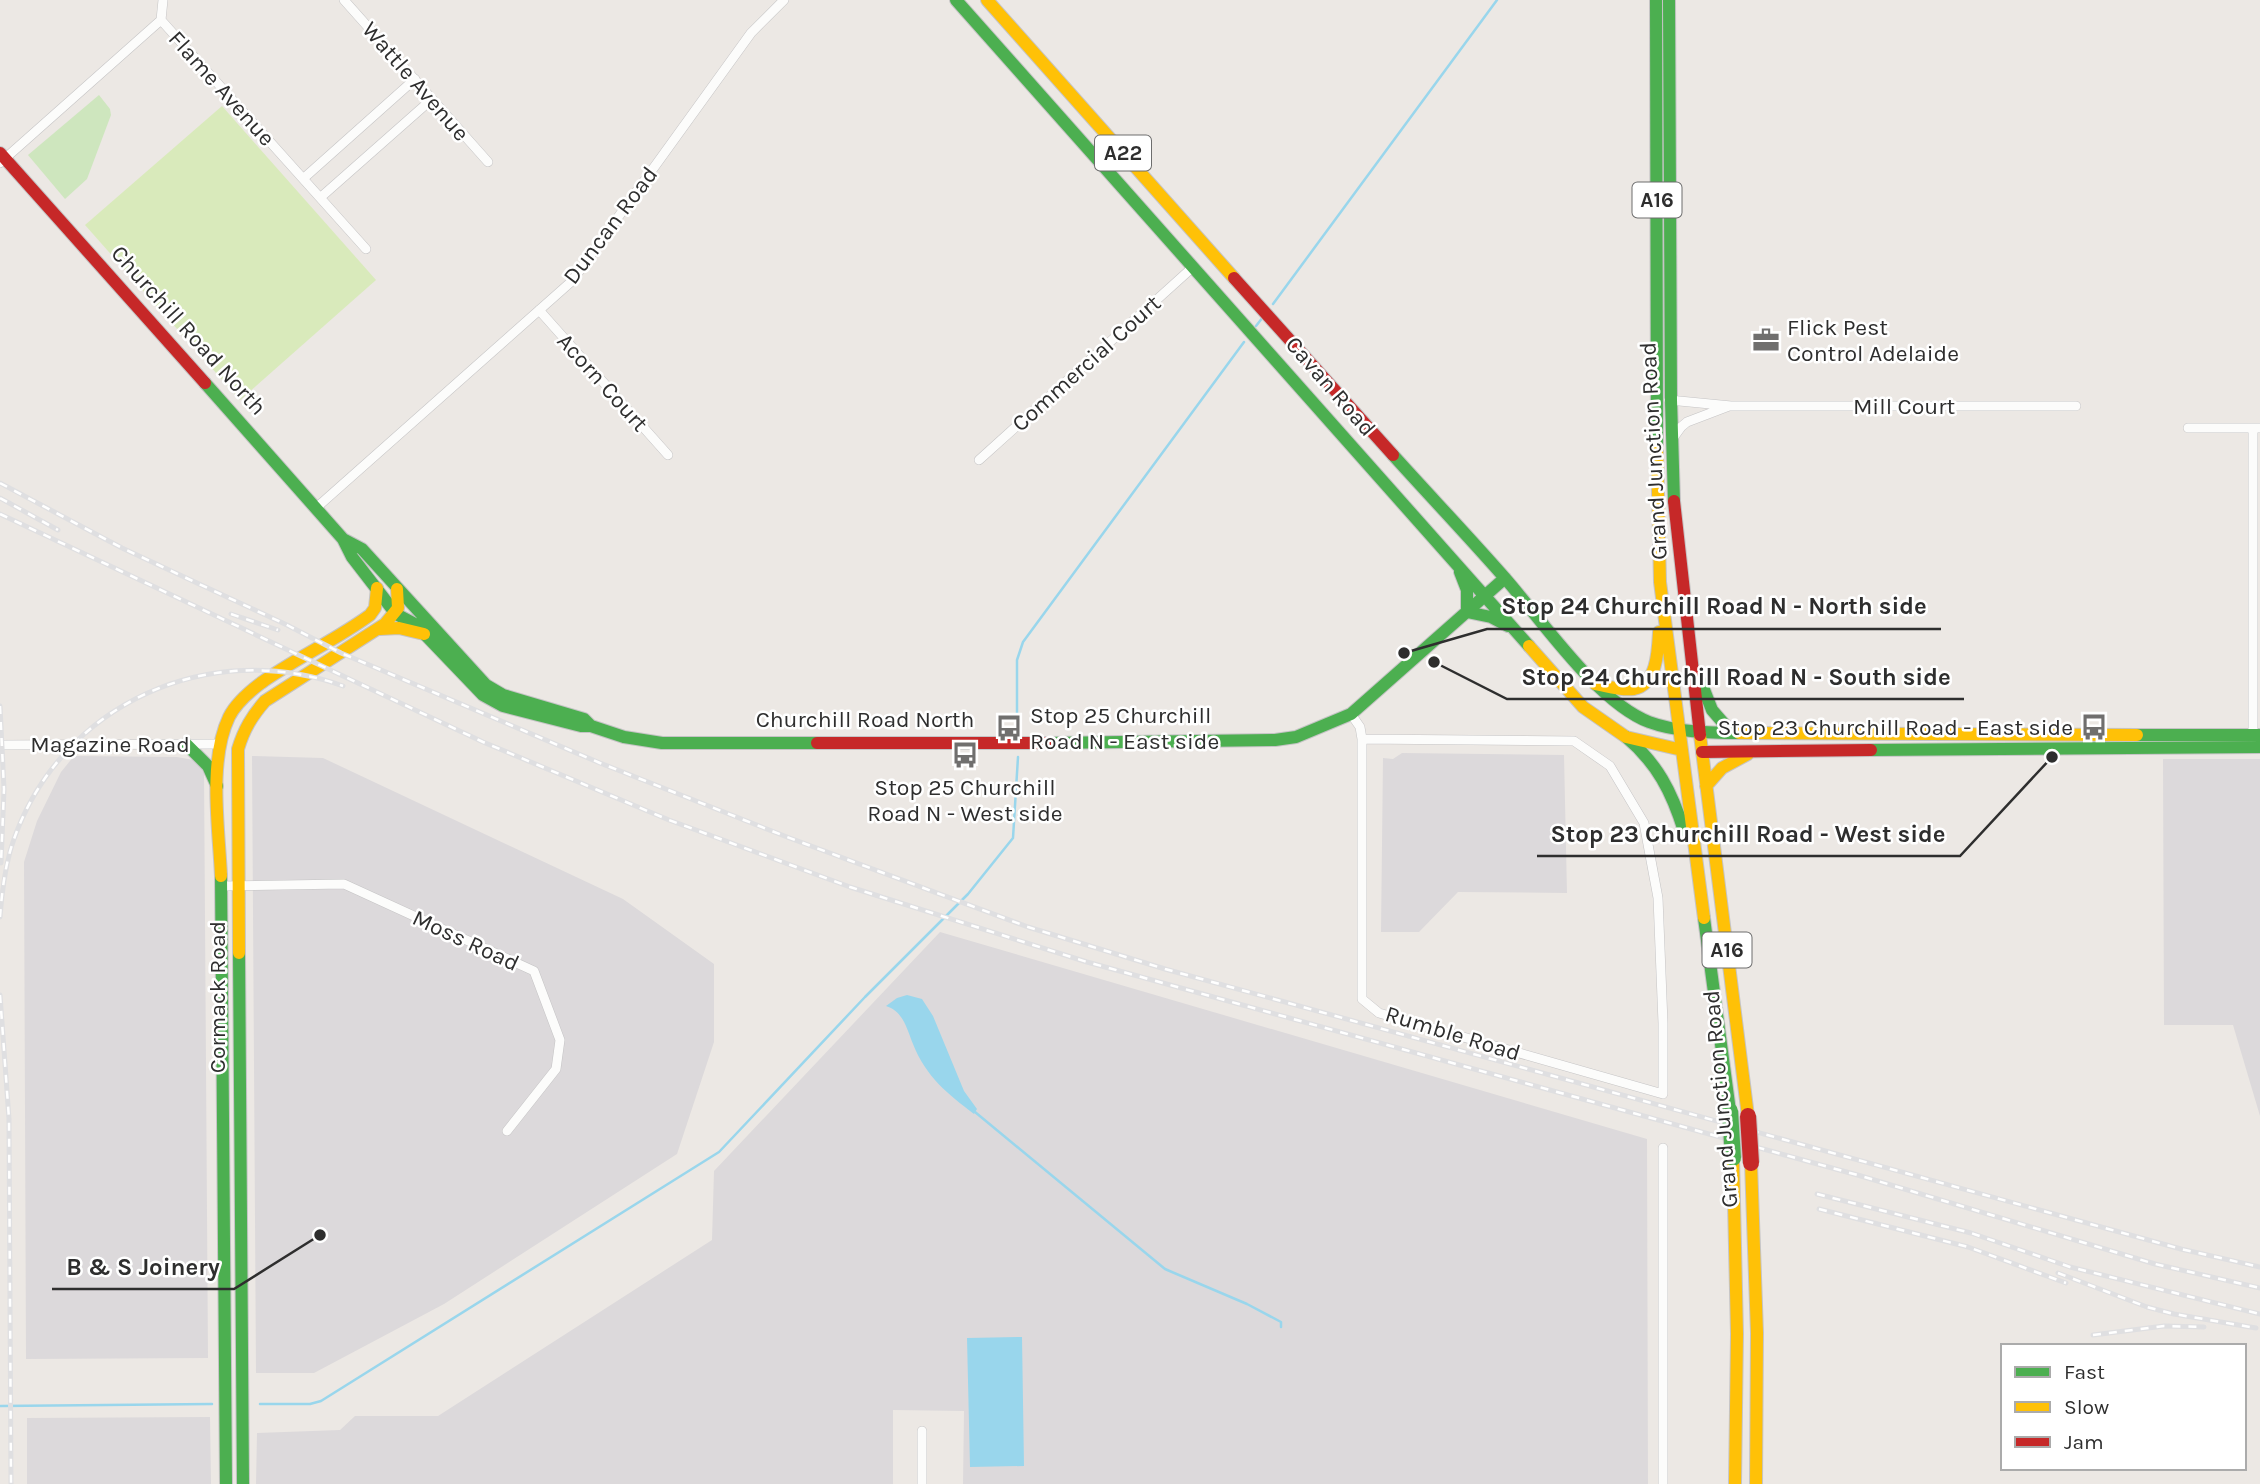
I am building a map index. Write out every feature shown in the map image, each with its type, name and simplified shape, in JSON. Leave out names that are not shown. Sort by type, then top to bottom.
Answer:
[{"type":"main road","name":"Cavan Road","points":[[957,0],[1583,707],[1626,737],[1655,745],[1702,752]]},
{"type":"main road","name":"Cavan Road","points":[[987,0],[1273,323],[1505,578],[1595,684],[1634,715],[1649,722],[1700,731]]},
{"type":"main road","name":"Grand Junction Road","points":[[1656,0],[1663,116],[1664,400],[1657,496],[1661,582],[1730,1111],[1737,1334],[1735,1484]]},
{"type":"main road","name":"Grand Junction Road","points":[[1663,116],[1670,0]]},
{"type":"main road","name":"Churchill Road North","points":[[2,158],[343,538],[352,557],[396,614],[415,624],[469,683],[495,703],[581,726],[591,726],[624,737],[662,743],[1275,740],[1296,737],[1351,713],[1505,578]]},
{"type":"main road","name":"Grand Junction Road","points":[[1664,400],[1672,440],[1674,498],[1702,752],[1748,1115],[1757,1333],[1756,1484]]},
{"type":"main road","name":"Churchill Road North","points":[[343,538],[362,549],[486,685],[503,695],[584,719],[591,726]]},
{"type":"main road","points":[[1458,565],[1467,590],[1467,612],[1491,617],[1518,632]]},
{"type":"main road","points":[[1595,684],[1632,689],[1648,679],[1656,669],[1661,582]]},
{"type":"main road","name":"Cormack Road","points":[[243,1484],[230,885],[219,789],[221,744],[227,721],[241,700],[257,685],[370,615],[375,608],[377,588]]},
{"type":"main road","points":[[396,614],[399,602],[397,589]]},
{"type":"main road","name":"Cormack Road","points":[[226,1484],[230,885],[238,749],[251,717],[265,701],[380,629],[396,614]]},
{"type":"main road","points":[[1687,622],[1709,708],[1721,725],[1732,733]]},
{"type":"main road","points":[[380,629],[399,628],[425,634]]},
{"type":"main road","points":[[237,776],[221,744],[240,719],[265,701]]},
{"type":"main road","name":"A22","points":[[1700,731],[1989,741],[2256,741]]},
{"type":"main road","points":[[1626,737],[1646,753],[1660,771],[1680,816],[1698,877]]},
{"type":"main road","name":"A22","points":[[1702,752],[1989,741]]},
{"type":"main road","points":[[186,744],[208,766],[219,789]]},
{"type":"main road","points":[[1706,786],[1732,761],[1760,751]]},
{"type":"street","points":[[161,20],[163,0]]},
{"type":"street","name":"Wattle Avenue","points":[[344,0],[488,162]]},
{"type":"street","name":"Duncan Road","points":[[316,508],[572,281],[751,33],[784,0]]},
{"type":"street","name":"Flame Avenue","points":[[2,158],[161,20],[366,249]]},
{"type":"street","points":[[304,178],[415,79]]},
{"type":"street","points":[[320,197],[432,99]]},
{"type":"street","name":"Commercial Court","points":[[979,460],[1193,267]]},
{"type":"street","name":"Acorn Court","points":[[539,310],[668,455]]},
{"type":"street","name":"Mill Court","points":[[1664,400],[1731,405],[2076,406]]},
{"type":"street","name":"Mill Court","points":[[1672,440],[1687,422],[1731,405]]},
{"type":"street","points":[[2188,428],[2256,428],[2256,741]]},
{"type":"street","name":"Rumble Road","points":[[1351,713],[1360,727],[1362,739],[1363,999],[1379,1013],[1663,1094],[1658,898],[1644,823],[1610,766],[1574,741],[1362,739]]},
{"type":"street","name":"Magazine Road","points":[[0,744],[221,744]]},
{"type":"street","name":"Moss Road","points":[[230,885],[344,884],[534,971],[561,1040],[556,1069],[507,1131]]},
{"type":"street","points":[[1663,1148],[1663,1484]]},
{"type":"street","points":[[922,1431],[922,1484]]},
{"type":"shaded area","points":[[1402,753],[1564,755],[1567,893],[1458,892],[1419,932],[1381,932],[1383,758],[1393,759]]},
{"type":"shaded area","points":[[74,756],[177,757],[194,760],[204,772],[208,1358],[26,1359],[24,862],[37,821],[61,772]]},
{"type":"shaded area","points":[[252,756],[323,758],[623,899],[714,964],[714,1042],[677,1154],[444,1304],[314,1373],[256,1373]]},
{"type":"shaded area","points":[[2163,759],[2260,759],[2260,1116],[2233,1025],[2164,1025]]},
{"type":"shaded area","points":[[940,932],[1647,1139],[1648,1484],[963,1484],[964,1411],[893,1410],[893,1484],[256,1484],[257,1433],[340,1430],[355,1416],[438,1416],[712,1240],[714,1171]]},
{"type":"shaded area","points":[[210,1417],[211,1484],[27,1484],[27,1418]]},
{"type":"green space","points":[[99,95],[110,109],[111,115],[87,179],[65,199],[28,155]]},
{"type":"green space","points":[[222,106],[376,280],[240,400],[85,225]]},
{"type":"water","points":[[907,995],[922,999],[933,1016],[964,1091],[977,1109],[974,1114],[931,1075],[918,1056],[900,1016],[886,1006]]},
{"type":"water","points":[[1022,1337],[1024,1466],[970,1467],[967,1338]]},
{"type":"waterway","points":[[1273,304],[1497,0]]},
{"type":"waterway","points":[[1256,326],[1263,317]]},
{"type":"waterway","points":[[1017,729],[1017,660],[1023,642],[1244,342]]},
{"type":"waterway","points":[[260,1404],[310,1404],[321,1401],[719,1152],[865,997],[968,894],[1013,838],[1018,757]]},
{"type":"waterway","points":[[975,1112],[1165,1269],[1247,1304],[1281,1322],[1281,1327]]},
{"type":"waterway","points":[[0,1406],[212,1404]]},
{"type":"railway","points":[[0,483],[122,548],[341,653],[600,763],[787,837],[1028,927],[1165,969],[2181,1249],[2260,1267]]},
{"type":"railway","points":[[0,498],[58,530]]},
{"type":"railway","points":[[0,514],[483,742],[669,820],[850,887],[1087,962],[1861,1176],[2155,1264],[2260,1288]]},
{"type":"railway","points":[[231,614],[278,630]]},
{"type":"railway","points":[[0,917],[4,878],[11,848],[36,791],[67,751],[104,718],[147,694],[193,677],[242,671],[293,673],[343,686]]},
{"type":"railway","points":[[0,706],[4,789],[1,863]]},
{"type":"railway","points":[[0,995],[9,1119],[11,1484]]},
{"type":"railway","points":[[1817,1194],[1971,1233],[2070,1267],[2260,1314]]},
{"type":"railway","points":[[1819,1209],[1968,1247],[2066,1283]]},
{"type":"railway","points":[[2058,1273],[2147,1307],[2256,1328]]},
{"type":"railway","points":[[2093,1335],[2164,1326],[2204,1327]]},
{"type":"traffic: fast","points":[[956,0],[1529,646]]},
{"type":"traffic: fast","points":[[1656,0],[1657,447]]},
{"type":"traffic: fast","points":[[1669,0],[1674,501]]},
{"type":"traffic: fast","points":[[205,383],[343,539],[352,557],[396,614],[415,624],[483,695],[503,706],[581,726],[591,726],[624,737],[662,743],[817,743]]},
{"type":"traffic: fast","points":[[1393,455],[1504,577],[1571,658],[1610,697],[1629,712],[1659,725],[1693,731],[1739,733]]},
{"type":"traffic: fast","points":[[343,539],[362,549],[486,685],[503,695],[584,719],[591,726]]},
{"type":"traffic: fast","points":[[1460,572],[1467,590],[1467,612],[1491,617],[1508,626]]},
{"type":"traffic: fast","points":[[1048,743],[1275,740],[1296,737],[1351,714],[1505,578]]},
{"type":"traffic: fast","points":[[1701,682],[1712,710],[1732,733]]},
{"type":"traffic: fast","points":[[2137,735],[2260,735]]},
{"type":"traffic: fast","points":[[1626,737],[1646,757],[1662,779],[1684,831]]},
{"type":"traffic: fast","points":[[186,744],[208,766],[217,786]]},
{"type":"traffic: fast","points":[[1871,750],[2260,747]]},
{"type":"traffic: fast","points":[[221,876],[226,1484]]},
{"type":"traffic: fast","points":[[1704,918],[1730,1111]]},
{"type":"traffic: fast","points":[[239,953],[243,1484]]},
{"type":"traffic: fast","points":[[1730,1111],[1733,1158]]},
{"type":"traffic: slow","points":[[987,0],[1234,278]]},
{"type":"traffic: slow","points":[[1657,447],[1660,582],[1704,918]]},
{"type":"traffic: slow","points":[[221,876],[217,774],[219,754],[229,717],[239,702],[261,683],[370,615],[375,608],[377,588]]},
{"type":"traffic: slow","points":[[239,953],[238,749],[243,735],[265,701],[385,624],[398,608],[397,589]]},
{"type":"traffic: slow","points":[[380,629],[399,628],[424,634]]},
{"type":"traffic: slow","points":[[1595,684],[1624,689],[1642,686],[1655,666],[1659,632]]},
{"type":"traffic: slow","points":[[1529,646],[1583,707],[1626,737],[1682,750]]},
{"type":"traffic: slow","points":[[1739,733],[2137,735]]},
{"type":"traffic: slow","points":[[1700,735],[1748,1116]]},
{"type":"traffic: slow","points":[[1706,786],[1722,768],[1748,754]]},
{"type":"traffic: slow","points":[[1733,1158],[1737,1334],[1735,1484]]},
{"type":"traffic: slow","points":[[1751,1163],[1757,1333],[1756,1484]]},
{"type":"traffic: jam","points":[[0,153],[205,383]]},
{"type":"traffic: jam","points":[[1234,278],[1393,455]]},
{"type":"traffic: jam","points":[[1674,501],[1700,735]]},
{"type":"traffic: jam","points":[[817,743],[1048,743]]},
{"type":"traffic: jam","points":[[1702,752],[1871,750]]},
{"type":"traffic: jam","points":[[1748,1116],[1751,1163]]},
{"type":"place","name":"Flick Pest Control Adelaide","points":[[1766,340]]},
{"type":"place","name":"Stop 24 Churchill Road N - North side","points":[[1404,653]]},
{"type":"place","name":"Stop 24 Churchill Road N - South side","points":[[1434,662]]},
{"type":"place","name":"Stop 23 Churchill Road - East side","points":[[2094,727]]},
{"type":"place","name":"Stop 25 Churchill Road N - East side","points":[[1009,728]]},
{"type":"place","name":"Stop 25 Churchill Road N - West side","points":[[965,755]]},
{"type":"place","name":"Stop 23 Churchill Road - West side","points":[[2052,757]]},
{"type":"place","name":"B & S Joinery","points":[[320,1235]]}]
